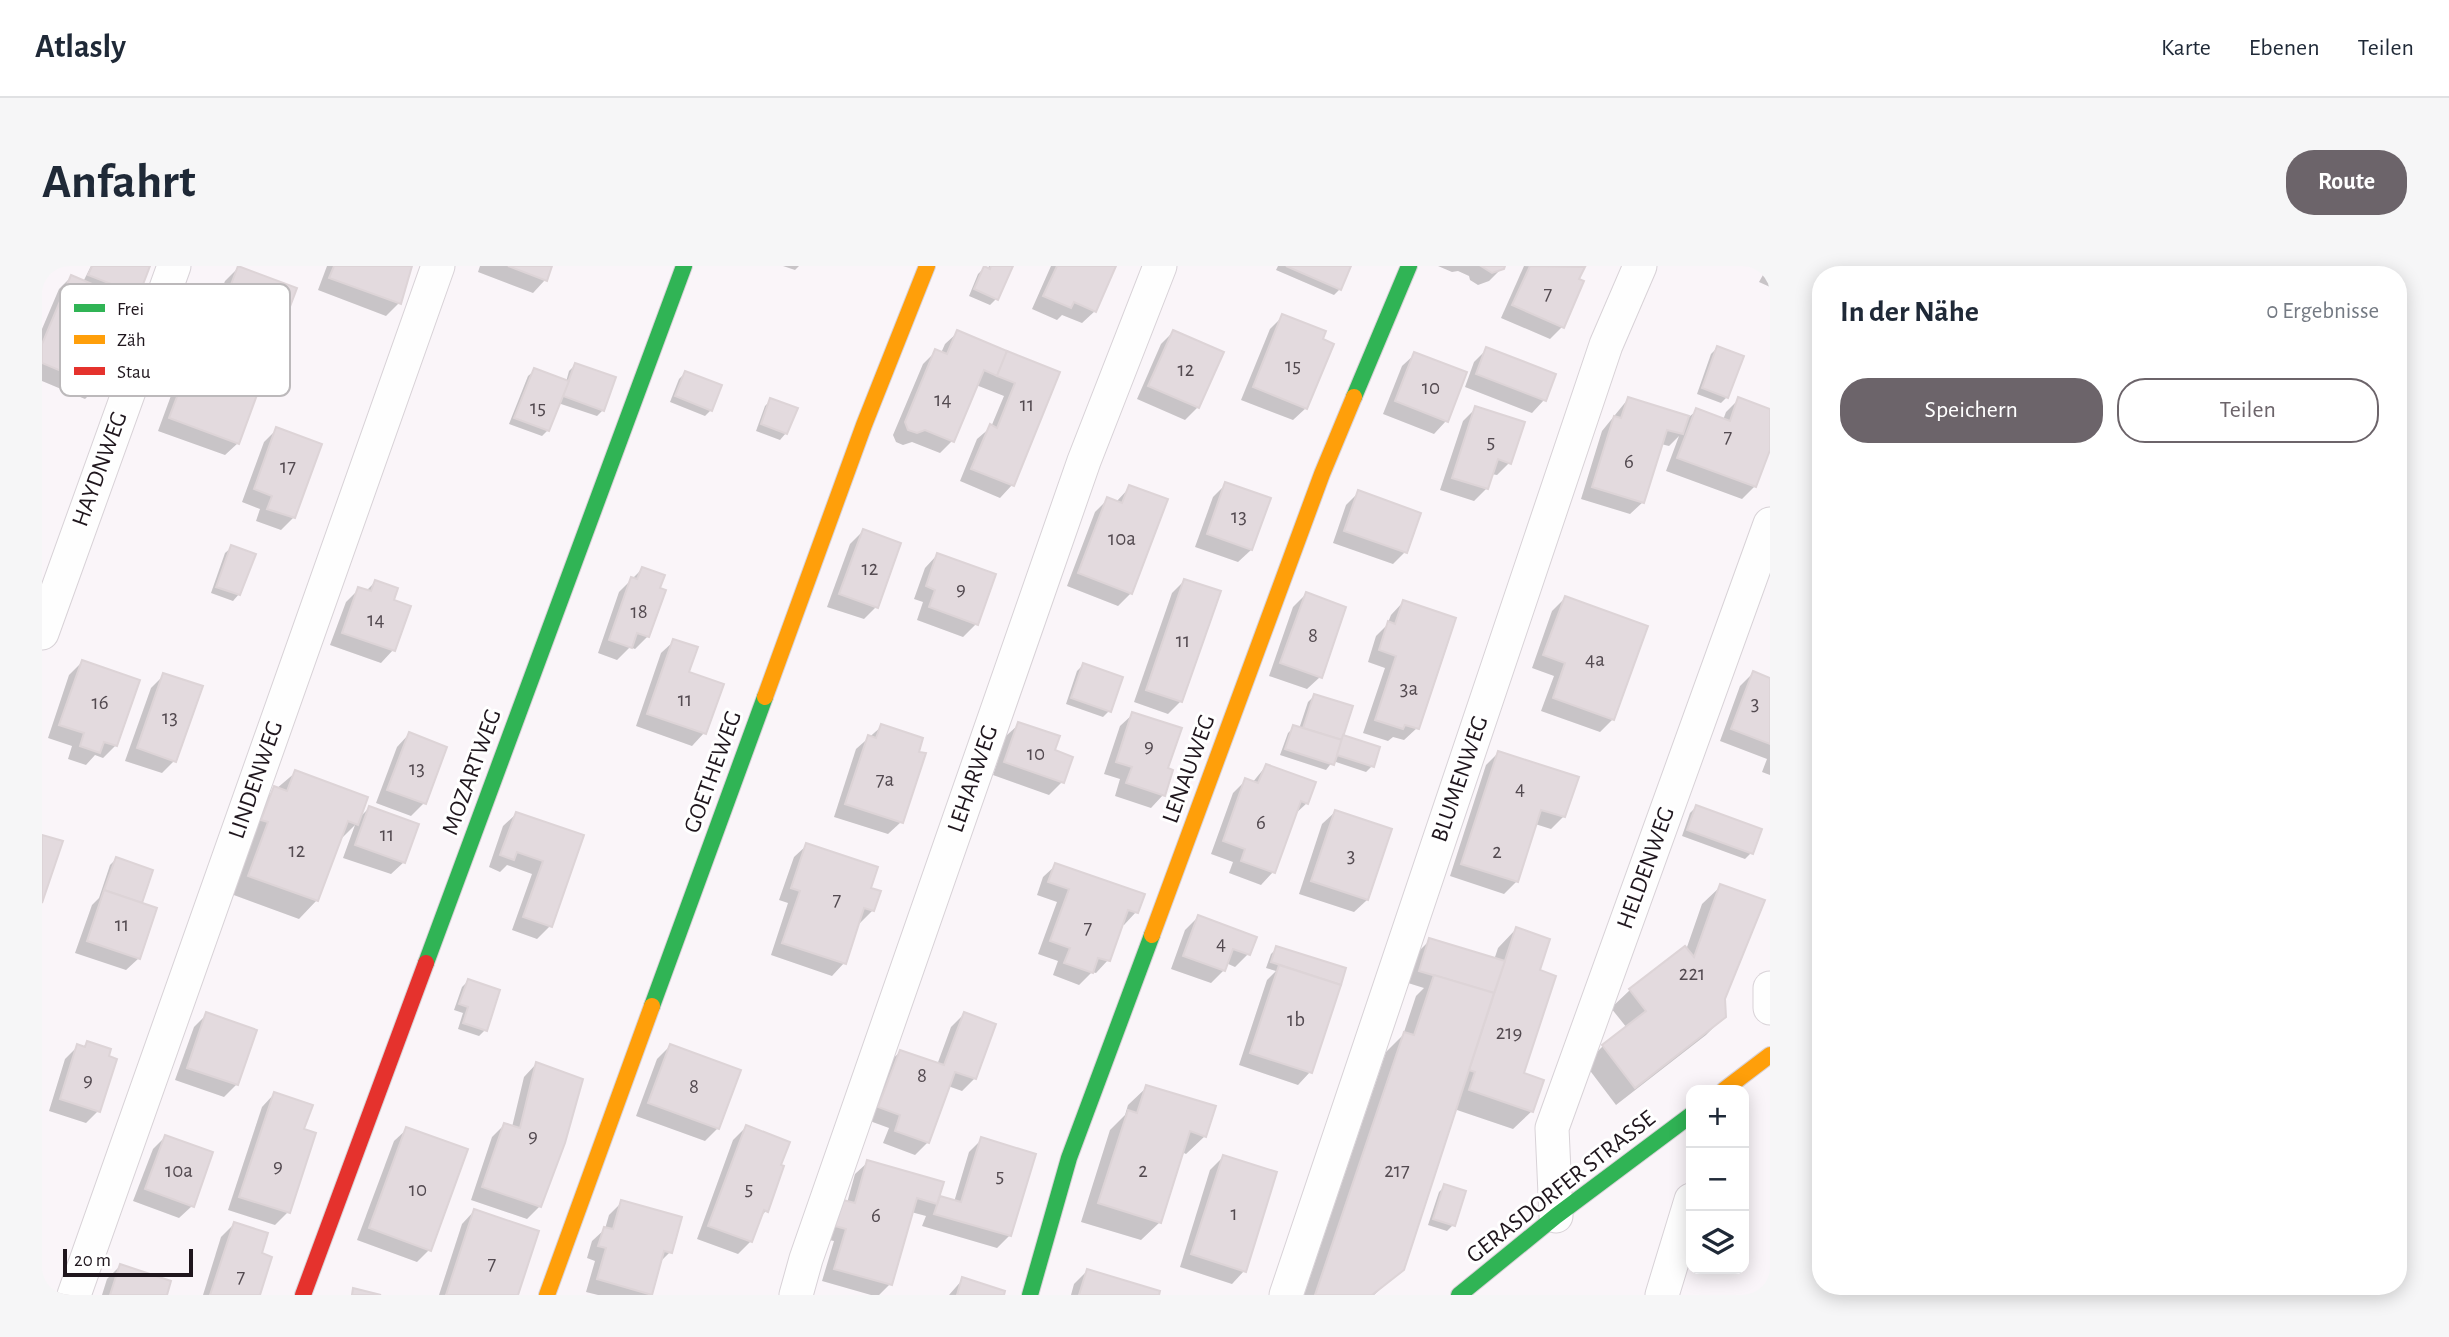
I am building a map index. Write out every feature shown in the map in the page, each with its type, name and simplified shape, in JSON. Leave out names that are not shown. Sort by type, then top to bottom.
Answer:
[{"type":"street","name":"HAYDNWEG","points":[[168,284],[174,266]]},
{"type":"street","name":"LINDENWEG","points":[[74,1295],[438,266]]},
{"type":"street","name":"MOZARTWEG","points":[[303,1295],[684,266]]},
{"type":"street","name":"GOETHEWEG","points":[[547,1295],[864,425],[928,266]]},
{"type":"street","name":"LEHARWEG","points":[[796,1295],[806,1259],[1084,461],[1160,266]]},
{"type":"street","name":"LENAUWEG","points":[[1030,1295],[1069,1158],[1322,474],[1409,266]]},
{"type":"street","name":"BLUMENWEG","points":[[1286,1295],[1606,345],[1640,266]]},
{"type":"street","name":"HAYDNWEG","points":[[42,633],[127,396]]},
{"type":"street","name":"HELDENWEG","points":[[1556,1216],[1552,1128],[1770,524]]},
{"type":"street","points":[[1770,988],[1770,1008]]},
{"type":"street","points":[[1731,1085],[1770,1055]]},
{"type":"street","name":"GERASDORFER STRASSE","points":[[1459,1295],[1556,1216],[1686,1119]]},
{"type":"street","points":[[1662,1295],[1688,1211]]},
{"type":"building","points":[[92,266],[150,266],[143,284],[111,284],[88,275]]},
{"type":"building","points":[[238,266],[286,284],[231,284]]},
{"type":"building","points":[[334,266],[412,266],[401,304],[329,278]]},
{"type":"building","points":[[508,266],[552,266],[547,281]]},
{"type":"building","points":[[984,266],[990,269],[991,266],[1013,266],[998,300],[974,289]]},
{"type":"building","points":[[1057,266],[1116,266],[1096,312],[1074,302],[1071,308],[1043,296]]},
{"type":"building","points":[[1286,266],[1351,266],[1341,290]]},
{"type":"building","points":[[1481,266],[1505,266],[1504,269],[1492,273]]},
{"type":"building","points":[[1530,266],[1585,267],[1579,279],[1584,281],[1564,328],[1512,305]]},
{"type":"building","points":[[71,275],[92,284],[67,284]]},
{"type":"building","points":[[290,285],[297,288],[290,306]]},
{"type":"building","points":[[60,301],[60,371],[42,363],[42,344]]},
{"type":"building","points":[[1282,314],[1326,331],[1323,339],[1334,344],[1307,409],[1253,387]]},
{"type":"building","points":[[957,330],[1007,351],[997,376],[984,370],[954,442],[925,430],[917,433],[908,430],[905,422],[935,349],[947,354]]},
{"type":"building","points":[[1173,330],[1224,352],[1199,408],[1148,386]]},
{"type":"building","points":[[1717,346],[1744,356],[1728,398],[1702,388]]},
{"type":"building","points":[[1486,347],[1556,374],[1546,401],[1476,374]]},
{"type":"building","points":[[1007,351],[1060,372],[1014,486],[971,469],[990,424],[997,428],[1015,383],[997,376]]},
{"type":"building","points":[[1414,352],[1467,372],[1448,422],[1395,401]]},
{"type":"building","points":[[575,363],[616,377],[604,411],[563,396]]},
{"type":"building","points":[[534,368],[569,381],[549,431],[514,418]]},
{"type":"building","points":[[685,371],[722,385],[712,411],[675,396]]},
{"type":"building","points":[[177,396],[257,396],[239,444],[169,418]]},
{"type":"building","points":[[1628,397],[1689,416],[1683,434],[1667,430],[1644,503],[1592,487],[1614,416],[1621,418]]},
{"type":"building","points":[[1738,397],[1770,409],[1770,450],[1756,487],[1677,458],[1696,408],[1730,421]]},
{"type":"building","points":[[770,398],[798,408],[787,434],[761,424]]},
{"type":"building","points":[[1475,406],[1525,422],[1511,464],[1498,459],[1488,489],[1452,478]]},
{"type":"building","points":[[276,427],[322,444],[295,518],[267,509],[272,496],[254,489]]},
{"type":"building","points":[[1225,482],[1271,498],[1252,550],[1207,534]]},
{"type":"building","points":[[1129,485],[1168,499],[1132,594],[1078,573],[1107,497],[1122,503]]},
{"type":"building","points":[[1358,490],[1421,513],[1407,553],[1344,531]]},
{"type":"building","points":[[863,529],[901,543],[878,608],[839,594]]},
{"type":"building","points":[[231,545],[256,554],[240,595],[216,587]]},
{"type":"building","points":[[937,553],[996,574],[978,625],[929,607],[935,590],[926,586]]},
{"type":"building","points":[[642,567],[665,575],[660,588],[666,590],[649,637],[637,633],[632,648],[609,640],[631,577],[637,579]]},
{"type":"building","points":[[1184,579],[1221,591],[1182,702],[1146,690]]},
{"type":"building","points":[[375,580],[398,588],[394,600],[411,606],[395,651],[342,633],[358,587],[371,591]]},
{"type":"building","points":[[1306,592],[1346,607],[1322,678],[1280,663]]},
{"type":"building","points":[[1565,596],[1648,626],[1614,720],[1553,698],[1565,663],[1543,655]]},
{"type":"building","points":[[1403,600],[1456,618],[1419,729],[1405,725],[1403,729],[1375,720],[1396,656],[1379,650],[1388,621],[1395,624]]},
{"type":"building","points":[[673,639],[698,647],[689,672],[724,684],[706,734],[647,714]]},
{"type":"building","points":[[82,660],[140,680],[117,746],[104,742],[100,753],[80,746],[84,733],[59,725]]},
{"type":"building","points":[[1083,663],[1123,677],[1111,712],[1071,698]]},
{"type":"building","points":[[1753,671],[1770,678],[1770,744],[1731,729]]},
{"type":"building","points":[[163,673],[203,686],[176,762],[137,748]]},
{"type":"building","points":[[1314,694],[1353,706],[1342,740],[1303,728]]},
{"type":"building","points":[[1132,712],[1182,728],[1168,768],[1173,770],[1165,796],[1126,783],[1132,767],[1116,762]]},
{"type":"building","points":[[1018,722],[1060,736],[1055,750],[1073,757],[1064,783],[1004,762]]},
{"type":"building","points":[[881,724],[923,738],[919,752],[926,753],[903,823],[845,804],[868,735],[876,738]]},
{"type":"building","points":[[1293,725],[1342,740],[1334,765],[1285,749]]},
{"type":"building","points":[[409,732],[447,747],[426,804],[387,790]]},
{"type":"building","points":[[1343,735],[1380,747],[1374,767],[1337,755]]},
{"type":"building","points":[[1498,751],[1579,777],[1565,817],[1541,810],[1518,882],[1461,864]]},
{"type":"building","points":[[1266,764],[1316,782],[1308,804],[1301,801],[1275,873],[1241,861],[1245,849],[1223,841],[1245,778],[1258,783]]},
{"type":"building","points":[[295,770],[368,797],[358,825],[348,821],[318,901],[248,876],[268,822],[261,820],[274,786],[287,791]]},
{"type":"building","points":[[1696,805],[1762,829],[1753,854],[1687,830]]},
{"type":"building","points":[[369,806],[419,824],[405,863],[355,845]]},
{"type":"building","points":[[1335,810],[1392,829],[1368,900],[1311,881]]},
{"type":"building","points":[[516,812],[584,835],[552,927],[523,917],[543,861],[517,852],[514,860],[500,855]]},
{"type":"building","points":[[42,835],[63,841],[42,903]]},
{"type":"building","points":[[806,843],[878,867],[871,888],[881,891],[874,911],[864,908],[846,964],[782,943],[800,891],[791,888]]},
{"type":"building","points":[[116,857],[153,870],[142,903],[104,890]]},
{"type":"building","points":[[1055,863],[1145,894],[1138,913],[1128,910],[1110,961],[1098,958],[1093,973],[1064,963],[1070,948],[1050,941],[1069,889],[1048,882]]},
{"type":"building","points":[[1720,884],[1765,900],[1725,999],[1726,1017],[1635,1088],[1602,1045],[1646,1011],[1629,989],[1685,946],[1694,957]]},
{"type":"building","points":[[104,890],[157,908],[140,959],[87,941]]},
{"type":"building","points":[[1198,915],[1257,937],[1250,955],[1233,949],[1225,971],[1183,956]]},
{"type":"building","points":[[1516,927],[1550,939],[1540,970],[1556,976],[1524,1073],[1544,1080],[1533,1112],[1469,1090],[1475,1072],[1469,1070]]},
{"type":"building","points":[[1429,938],[1505,961],[1494,993],[1419,971]]},
{"type":"building","points":[[1276,946],[1346,968],[1341,985],[1271,962]]},
{"type":"building","points":[[1279,965],[1341,985],[1312,1073],[1250,1053]]},
{"type":"building","points":[[1434,975],[1494,993],[1404,1270],[1372,1295],[1315,1295],[1404,1032],[1414,1035]]},
{"type":"building","points":[[468,979],[500,990],[487,1031],[463,1023],[468,1007],[459,1004]]},
{"type":"building","points":[[206,1012],[257,1030],[238,1085],[187,1068]]},
{"type":"building","points":[[964,1012],[996,1024],[976,1079],[955,1072],[929,1143],[895,1131],[900,1115],[878,1107],[900,1050],[944,1065]]},
{"type":"building","points":[[87,1041],[111,1049],[109,1056],[117,1059],[100,1112],[60,1099],[77,1044],[85,1047]]},
{"type":"building","points":[[670,1044],[741,1070],[719,1129],[648,1103]]},
{"type":"building","points":[[536,1062],[583,1079],[565,1143],[541,1207],[482,1187],[504,1123],[520,1128]]},
{"type":"building","points":[[1146,1085],[1216,1106],[1206,1137],[1190,1131],[1161,1223],[1098,1203],[1128,1110],[1137,1113]]},
{"type":"building","points":[[274,1092],[313,1105],[304,1129],[316,1133],[290,1213],[239,1197]]},
{"type":"building","points":[[746,1125],[790,1142],[768,1212],[764,1210],[752,1242],[708,1226]]},
{"type":"building","points":[[406,1127],[468,1149],[431,1251],[369,1228]]},
{"type":"building","points":[[165,1135],[213,1152],[194,1207],[145,1189]]},
{"type":"building","points":[[981,1137],[1036,1154],[1011,1236],[934,1214],[940,1196],[961,1202]]},
{"type":"building","points":[[1223,1155],[1277,1172],[1246,1272],[1191,1254]]},
{"type":"building","points":[[867,1160],[944,1182],[937,1204],[917,1198],[892,1285],[834,1269],[846,1229],[835,1226],[843,1200],[855,1203]]},
{"type":"building","points":[[1444,1184],[1466,1191],[1455,1226],[1433,1219]]},
{"type":"building","points":[[621,1200],[682,1217],[672,1253],[664,1251],[652,1295],[597,1279],[606,1248],[598,1246],[604,1227],[613,1229]]},
{"type":"building","points":[[474,1209],[539,1231],[518,1295],[446,1295]]},
{"type":"building","points":[[234,1222],[268,1233],[262,1253],[272,1257],[260,1295],[210,1295]]},
{"type":"building","points":[[120,1264],[171,1281],[167,1295],[110,1295]]},
{"type":"building","points":[[1087,1269],[1160,1291],[1159,1295],[1079,1295]]},
{"type":"building","points":[[962,1277],[1005,1291],[1004,1295],[957,1295]]},
{"type":"building","points":[[353,1288],[381,1295],[352,1295]]},
{"type":"traffic: fast","points":[[426,963],[684,266]]},
{"type":"traffic: fast","points":[[1354,397],[1409,266]]},
{"type":"traffic: fast","points":[[652,1006],[765,697]]},
{"type":"traffic: fast","points":[[1030,1295],[1069,1158],[1152,935]]},
{"type":"traffic: fast","points":[[1459,1295],[1556,1216],[1686,1119]]},
{"type":"traffic: slow","points":[[765,697],[864,425],[927,266]]},
{"type":"traffic: slow","points":[[1152,935],[1322,474],[1354,397]]},
{"type":"traffic: slow","points":[[547,1295],[652,1006]]},
{"type":"traffic: slow","points":[[1731,1085],[1770,1055]]},
{"type":"traffic: jam","points":[[303,1295],[426,963]]}]
